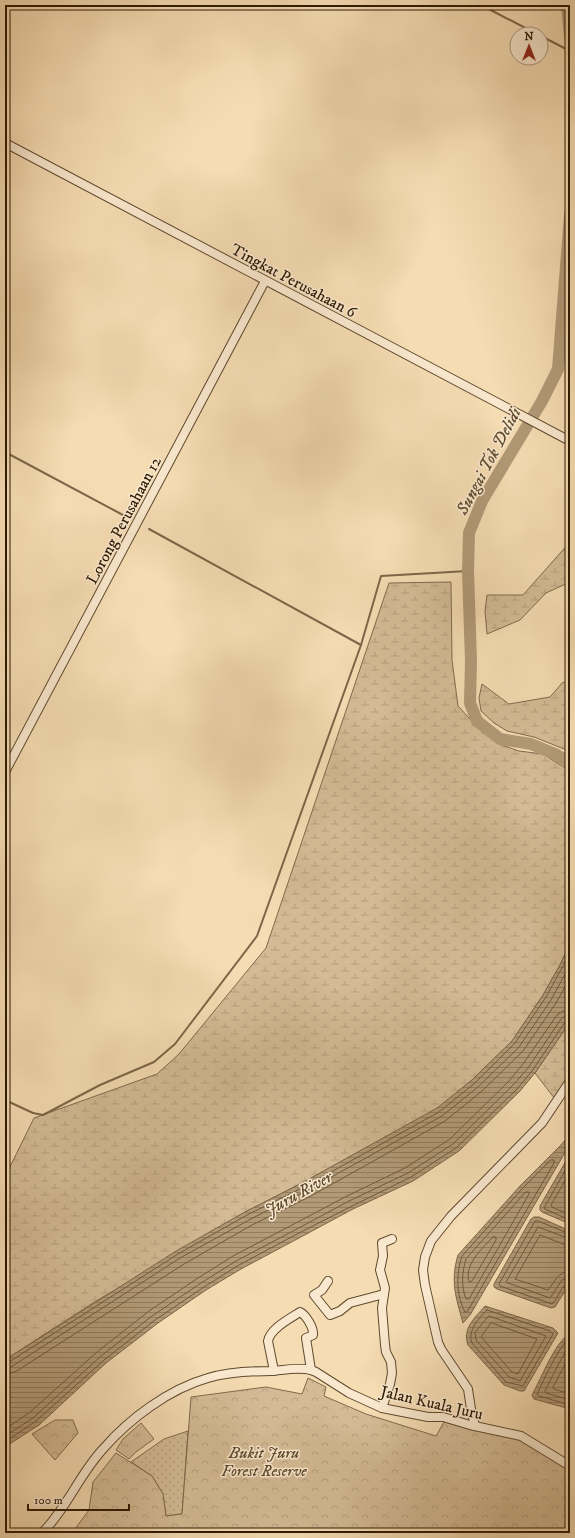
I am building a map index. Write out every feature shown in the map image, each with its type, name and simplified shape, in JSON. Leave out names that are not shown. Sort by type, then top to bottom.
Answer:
[{"type":"street","name":"Tingkat Perusahaan 6","points":[[5,143],[570,441]]},
{"type":"street","name":"Lorong Perusahaan 12","points":[[5,772],[265,281]]},
{"type":"street","points":[[475,1426],[468,1389],[441,1349],[438,1342],[425,1285],[425,1257],[431,1241],[436,1233],[542,1123],[570,1081]]},
{"type":"street","points":[[382,1408],[392,1373],[391,1362],[386,1352],[385,1345],[382,1308],[385,1288],[380,1270],[383,1256],[382,1243],[392,1239]]},
{"type":"street","points":[[328,1281],[322,1290],[314,1296],[330,1315],[340,1311],[350,1303],[384,1294]]},
{"type":"street","points":[[274,1370],[268,1338],[270,1334],[282,1324],[300,1312],[303,1314],[313,1330],[313,1334],[306,1338],[311,1370]]},
{"type":"street","name":"Jalan Kuala Juru","points":[[42,1533],[65,1506],[85,1473],[102,1450],[130,1421],[142,1412],[187,1386],[209,1378],[248,1371],[311,1370],[349,1393],[382,1408],[428,1417],[443,1417],[521,1436],[570,1466]]},
{"type":"green space","points":[[570,542],[570,582],[546,593],[520,620],[487,634],[485,611],[487,595],[523,595]]},
{"type":"green space","points":[[451,582],[452,660],[458,706],[482,732],[499,744],[519,751],[543,754],[570,771],[570,944],[543,995],[512,1041],[472,1080],[437,1109],[302,1183],[245,1212],[93,1303],[5,1360],[5,1177],[34,1118],[157,1074],[179,1054],[266,948],[389,583]]},
{"type":"green space","points":[[563,682],[570,686],[570,753],[564,749],[534,737],[507,731],[494,723],[481,711],[479,698],[482,684],[509,704],[550,697]]},
{"type":"green space","points":[[570,1022],[570,1074],[555,1099],[535,1073]]},
{"type":"green space","name":"Bukit Juru Forest Reserve","points":[[308,1378],[326,1387],[324,1396],[366,1414],[436,1436],[444,1422],[521,1440],[570,1471],[570,1533],[72,1533],[89,1510],[93,1482],[116,1453],[152,1476],[163,1494],[166,1516],[182,1514],[191,1397],[266,1387],[302,1394]]},
{"type":"green space","points":[[55,1420],[73,1420],[78,1433],[55,1460],[32,1434]]},
{"type":"green space","points":[[141,1423],[154,1439],[129,1459],[116,1450],[123,1439]]},
{"type":"green space","points":[[188,1431],[182,1514],[166,1516],[163,1494],[152,1476],[131,1462],[164,1439]]},
{"type":"water","name":"Juru River","points":[[570,944],[570,1022],[535,1073],[520,1091],[459,1151],[413,1181],[353,1209],[241,1269],[206,1290],[158,1323],[106,1363],[39,1425],[5,1447],[5,1360],[176,1251],[437,1108],[472,1080],[512,1041],[543,995]]},
{"type":"water","points":[[570,1129],[570,1144],[470,1315],[463,1323],[456,1297],[454,1282],[454,1273],[458,1255],[520,1186],[561,1145],[567,1138]]},
{"type":"water","points":[[570,1154],[570,1224],[542,1212],[540,1210],[540,1206]]},
{"type":"water","points":[[534,1217],[539,1217],[570,1231],[570,1283],[555,1307],[551,1308],[494,1287],[494,1284],[531,1219]]},
{"type":"water","points":[[485,1306],[553,1328],[558,1333],[524,1391],[504,1385],[468,1345],[468,1328]]},
{"type":"water","points":[[569,1334],[570,1409],[534,1399],[532,1395],[553,1353],[563,1339]]},
{"type":"waterway","points":[[481,5],[522,26]]},
{"type":"waterway","name":"Sungai Tok Delidi","points":[[567,5],[570,37]]},
{"type":"waterway","points":[[549,40],[570,51]]},
{"type":"waterway","name":"Sungai Tok Delidi","points":[[570,215],[558,369],[542,401],[482,501],[469,533],[468,571],[471,661],[470,703],[477,721],[500,739],[531,744],[555,754],[570,763]]},
{"type":"waterway","points":[[5,452],[123,515]]},
{"type":"waterway","points":[[149,529],[361,645]]},
{"type":"waterway","points":[[5,1100],[33,1113],[43,1115],[100,1085],[154,1062],[175,1044],[257,936],[361,645],[381,576],[468,571]]}]
